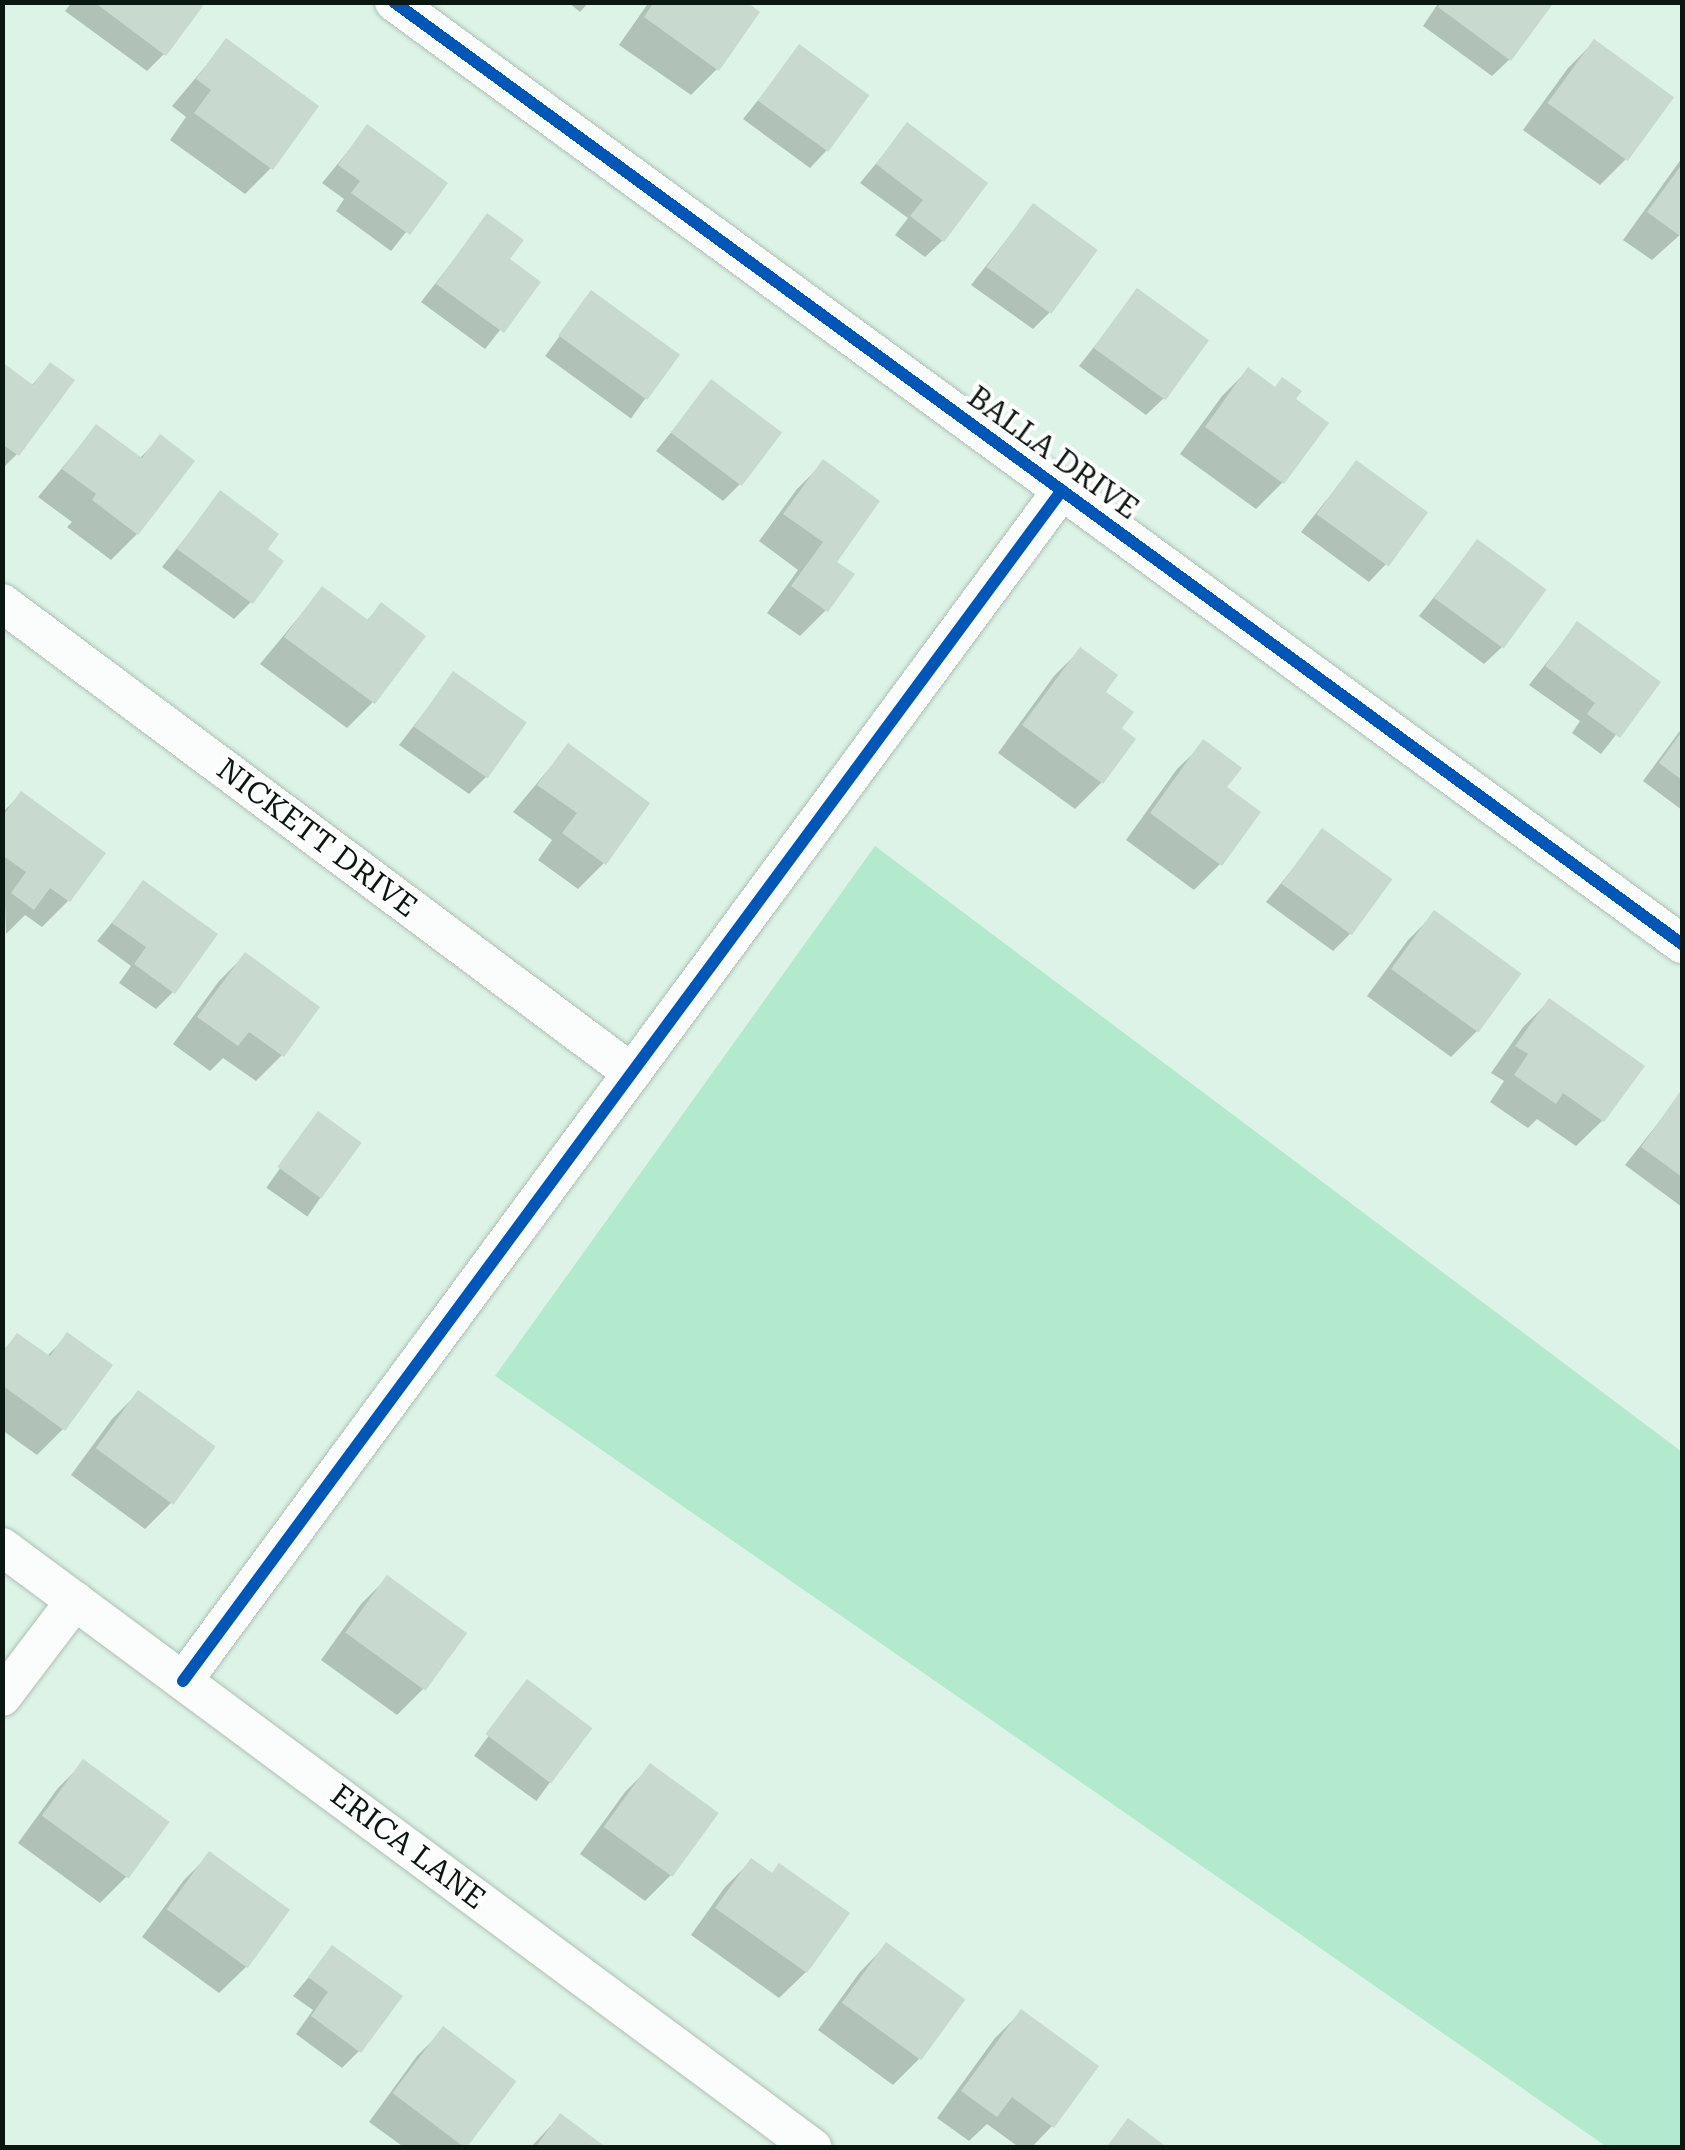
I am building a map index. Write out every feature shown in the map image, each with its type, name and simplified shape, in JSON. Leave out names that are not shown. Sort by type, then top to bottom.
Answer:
[{"type":"street","name":"BALLA DRIVE","points":[[394,2],[1682,944]]},
{"type":"street","points":[[183,1681],[1062,490]]},
{"type":"street","name":"NICKETT DRIVE","points":[[2,603],[632,1074]]},
{"type":"street","name":"ERICA LANE","points":[[2,1547],[813,2148]]},
{"type":"street","points":[[2,1697],[76,1601]]},
{"type":"green space","points":[[875,846],[1682,1452],[1682,2147],[1607,2147],[495,1376]]},
{"type":"building","points":[[94,2],[198,2],[203,6],[166,56]]},
{"type":"building","points":[[654,2],[747,2],[760,12],[719,71],[644,17]]},
{"type":"building","points":[[1441,2],[1552,5],[1511,61],[1438,7]]},
{"type":"building","points":[[226,38],[319,106],[273,170],[194,113],[211,90],[196,79]]},
{"type":"building","points":[[1594,39],[1674,97],[1628,161],[1548,103]]},
{"type":"building","points":[[799,44],[869,95],[828,152],[758,101]]},
{"type":"building","points":[[907,122],[988,183],[944,242],[910,216],[923,200],[876,164]]},
{"type":"building","points":[[367,124],[448,183],[410,235],[351,193],[360,181],[338,165]]},
{"type":"building","points":[[1682,164],[1682,232],[1680,236],[1647,212]]},
{"type":"building","points":[[1033,203],[1098,250],[1051,314],[987,267]]},
{"type":"building","points":[[487,213],[524,240],[510,259],[541,282],[504,333],[436,284]]},
{"type":"building","points":[[1137,288],[1209,340],[1166,400],[1094,348]]},
{"type":"building","points":[[591,290],[680,355],[647,400],[558,335]]},
{"type":"building","points":[[2,362],[33,385],[50,362],[75,380],[19,456],[2,444]]},
{"type":"building","points":[[1248,367],[1275,387],[1282,377],[1302,391],[1296,399],[1329,423],[1284,484],[1205,427]]},
{"type":"building","points":[[711,379],[782,433],[742,486],[671,433]]},
{"type":"building","points":[[96,424],[142,458],[160,434],[195,461],[138,535],[92,500],[96,494],[62,469]]},
{"type":"building","points":[[823,459],[880,501],[837,562],[855,574],[828,612],[791,586],[823,542],[783,514]]},
{"type":"building","points":[[1356,460],[1428,512],[1389,567],[1317,514]]},
{"type":"building","points":[[220,490],[279,534],[268,549],[284,561],[253,604],[177,549]]},
{"type":"building","points":[[1477,539],[1547,590],[1504,649],[1434,598]]},
{"type":"building","points":[[322,586],[368,620],[381,602],[426,636],[375,704],[284,637]]},
{"type":"building","points":[[1577,621],[1661,682],[1620,738],[1587,714],[1595,703],[1545,666]]},
{"type":"building","points":[[1080,647],[1118,675],[1106,692],[1134,712],[1122,728],[1136,739],[1103,784],[1022,725]]},
{"type":"building","points":[[453,671],[527,723],[488,778],[414,727]]},
{"type":"building","points":[[1682,731],[1682,780],[1659,763]]},
{"type":"building","points":[[1203,739],[1242,768],[1227,787],[1261,812],[1222,866],[1150,813]]},
{"type":"building","points":[[568,743],[650,803],[606,865],[562,833],[577,813],[537,785]]},
{"type":"building","points":[[21,791],[106,853],[70,902],[50,888],[34,910],[11,893],[26,872],[2,855],[2,817]]},
{"type":"building","points":[[1322,828],[1392,879],[1352,935],[1281,884]]},
{"type":"building","points":[[143,880],[218,934],[175,994],[134,964],[146,947],[112,923]]},
{"type":"building","points":[[1434,910],[1521,973],[1478,1033],[1391,969]]},
{"type":"building","points":[[245,952],[320,1007],[284,1057],[249,1032],[238,1046],[197,1017]]},
{"type":"building","points":[[1549,998],[1645,1066],[1604,1122],[1563,1093],[1556,1104],[1514,1075],[1528,1054],[1515,1046]]},
{"type":"building","points":[[1682,1089],[1682,1177],[1641,1147]]},
{"type":"building","points":[[318,1111],[362,1143],[321,1199],[277,1167]]},
{"type":"building","points":[[67,1332],[113,1365],[65,1431],[2,1385],[2,1353],[17,1333],[50,1356]]},
{"type":"building","points":[[138,1390],[216,1446],[173,1505],[96,1448]]},
{"type":"building","points":[[387,1575],[467,1633],[425,1691],[345,1632]]},
{"type":"building","points":[[527,1679],[592,1728],[551,1783],[485,1734]]},
{"type":"building","points":[[83,1759],[170,1822],[128,1879],[42,1816]]},
{"type":"building","points":[[650,1763],[719,1813],[672,1877],[604,1827]]},
{"type":"building","points":[[209,1851],[290,1910],[248,1968],[167,1909]]},
{"type":"building","points":[[751,1858],[772,1873],[779,1863],[850,1913],[807,1973],[715,1908]]},
{"type":"building","points":[[886,1942],[965,2000],[921,2060],[842,2003]]},
{"type":"building","points":[[332,1945],[403,1996],[361,2053],[311,2016],[328,1992],[308,1977]]},
{"type":"building","points":[[1021,2009],[1099,2066],[1054,2128],[1012,2097],[997,2117],[961,2091]]},
{"type":"building","points":[[443,2026],[516,2081],[466,2148],[392,2093]]},
{"type":"building","points":[[560,2113],[607,2148],[535,2148]]},
{"type":"building","points":[[1128,2118],[1168,2148],[1106,2148]]},
{"type":"cycle path","points":[[394,2],[1682,944]]},
{"type":"cycle path","points":[[183,1681],[1062,490]]}]
